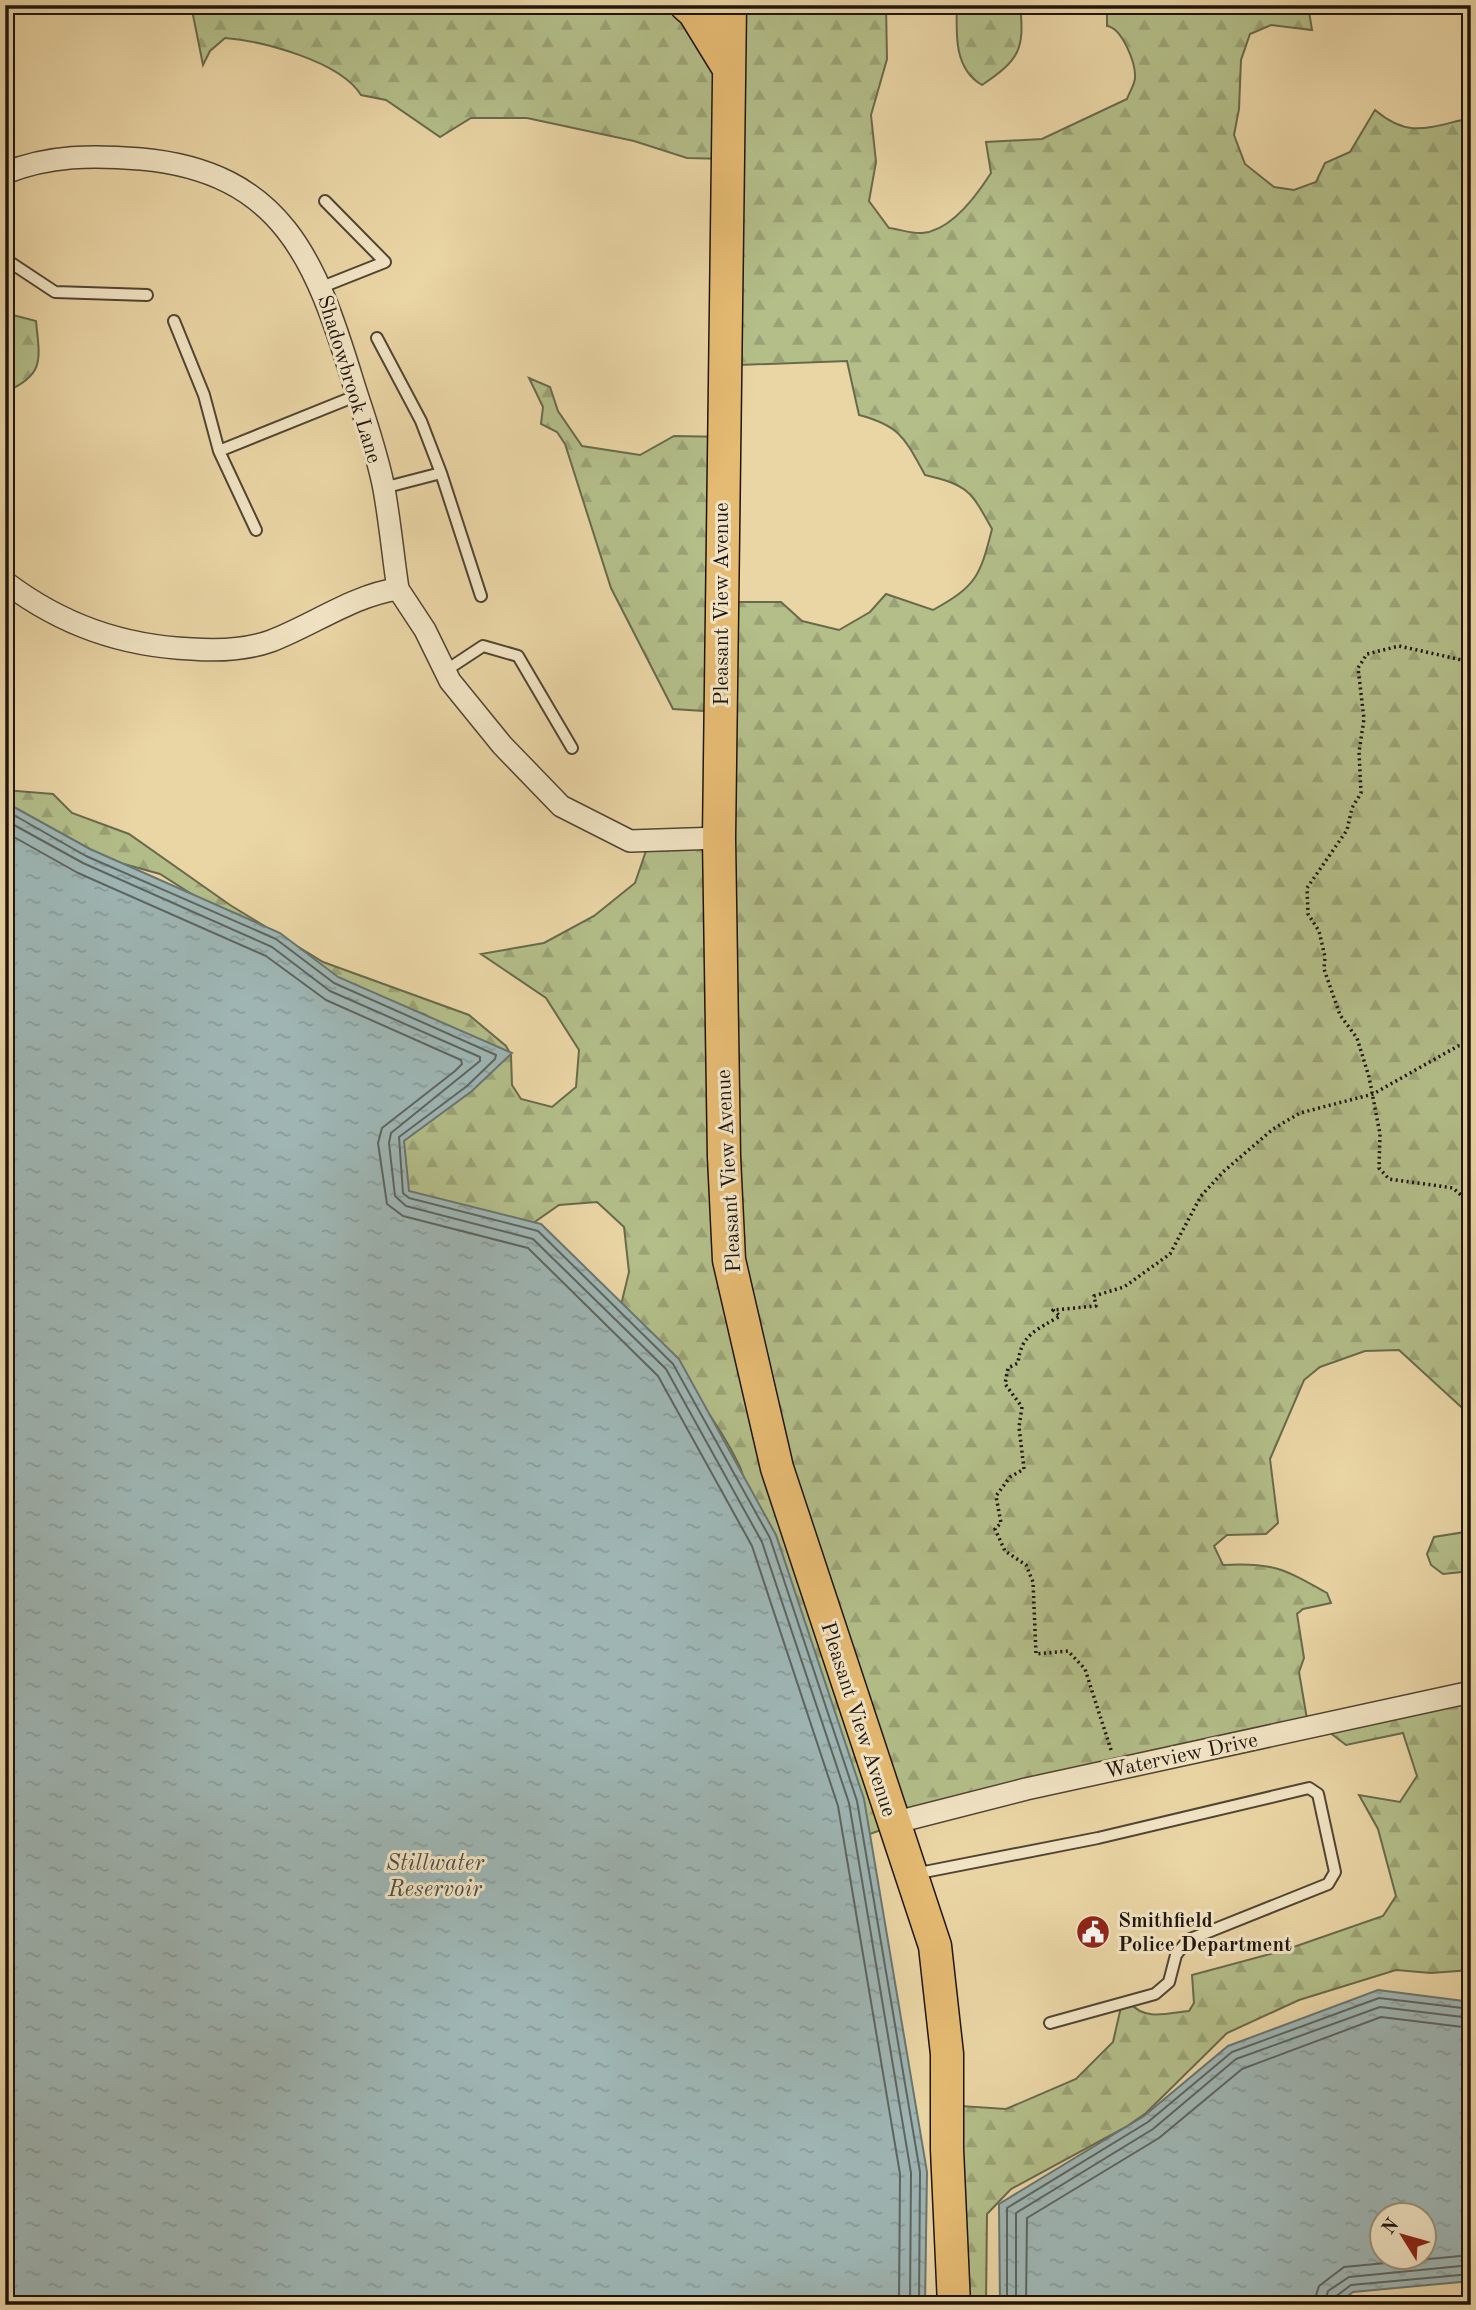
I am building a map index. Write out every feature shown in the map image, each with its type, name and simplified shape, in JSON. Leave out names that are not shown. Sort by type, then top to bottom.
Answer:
[{"type":"main road","points":[[686,5],[694,12],[729,69]]},
{"type":"main road","name":"Pleasant View Avenue","points":[[730,5],[719,838],[723,1157],[729,1260],[777,1468],[936,1946],[947,2054],[947,2148],[954,2305]]},
{"type":"street","name":"Shadowbrook Lane","points":[[5,173],[46,159],[99,156],[168,162],[211,174],[247,195],[279,221],[293,237],[321,287],[336,322],[383,488],[398,589],[425,630],[445,671],[502,745],[561,806],[630,841],[719,838]]},
{"type":"street","points":[[5,582],[64,619],[113,639],[180,649],[221,651],[267,642],[376,592],[398,589]]},
{"type":"street","name":"Waterview Drive","points":[[893,1823],[1117,1769],[1471,1692]]},
{"type":"lane","points":[[321,287],[385,262],[325,201]]},
{"type":"lane","points":[[5,259],[55,292],[147,295]]},
{"type":"lane","points":[[174,321],[204,395],[219,452],[256,530]]},
{"type":"lane","points":[[377,338],[421,421],[442,473],[481,596]]},
{"type":"lane","points":[[219,452],[358,395]]},
{"type":"lane","points":[[383,488],[442,473]]},
{"type":"lane","points":[[445,671],[483,646],[518,656],[572,748]]},
{"type":"lane","points":[[911,1875],[1098,1838],[1308,1788],[1318,1794],[1335,1872],[1328,1884],[1188,1940],[1176,1955],[1169,1982],[1155,1994],[1050,2023]]},
{"type":"path","points":[[1471,662],[1399,646],[1367,654],[1358,668],[1364,719],[1359,752],[1361,793],[1352,808],[1347,830],[1307,888],[1308,915],[1319,931],[1325,957],[1324,969],[1340,1015],[1357,1038],[1373,1094],[1380,1134],[1380,1168],[1389,1179],[1453,1188],[1471,1204]]},
{"type":"path","points":[[1117,1769],[1085,1668],[1068,1651],[1036,1654],[1033,1582],[1026,1565],[1005,1551],[995,1529],[1001,1523],[996,1496],[1010,1477],[1024,1469],[1019,1427],[1022,1407],[1005,1384],[1008,1368],[1018,1363],[1020,1345],[1026,1339],[1060,1316],[1053,1310],[1096,1306],[1094,1296],[1124,1287],[1170,1254],[1202,1196],[1223,1172],[1273,1129],[1300,1113],[1373,1094],[1458,1046],[1471,1045]]},
{"type":"green space","points":[[191,5],[886,5],[887,59],[871,115],[876,162],[869,201],[889,228],[914,233],[933,231],[943,226],[971,201],[991,173],[986,142],[1042,139],[1127,99],[1135,80],[1135,72],[1123,39],[1113,28],[1107,26],[1107,5],[1308,5],[1312,30],[1271,25],[1250,34],[1241,60],[1239,109],[1234,135],[1245,164],[1274,187],[1294,190],[1316,182],[1325,163],[1350,152],[1375,110],[1387,119],[1408,128],[1429,127],[1466,119],[1471,122],[1471,1416],[1399,1350],[1365,1351],[1320,1367],[1304,1380],[1270,1459],[1278,1523],[1266,1534],[1227,1535],[1214,1546],[1223,1565],[1267,1566],[1300,1578],[1327,1593],[1331,1603],[1303,1609],[1297,1614],[1304,1658],[1299,1672],[1308,1725],[898,1824],[867,1835],[740,1467],[701,1403],[621,1305],[629,1272],[624,1227],[597,1202],[559,1205],[519,1233],[400,1208],[399,1146],[462,1046],[426,1015],[320,976],[160,874],[5,831],[5,790],[53,794],[72,813],[129,834],[230,905],[323,962],[469,1015],[506,1046],[511,1055],[512,1085],[521,1099],[552,1107],[576,1087],[579,1050],[546,998],[481,954],[544,943],[594,916],[635,883],[649,842],[725,846],[719,712],[673,709],[611,588],[565,444],[557,432],[541,424],[543,407],[529,378],[550,387],[558,411],[582,446],[640,455],[674,436],[729,437],[732,602],[781,602],[802,621],[839,630],[870,612],[886,594],[933,610],[959,594],[974,578],[984,559],[992,529],[979,506],[960,486],[925,475],[906,443],[893,429],[859,415],[847,361],[739,365],[727,159],[687,158],[634,141],[527,118],[471,118],[440,137],[386,100],[361,95],[336,72],[279,48],[225,38],[210,51],[203,65]]},
{"type":"green space","points":[[957,5],[1020,5],[1021,33],[1017,52],[1012,61],[982,85],[966,70],[962,60],[957,39]]},
{"type":"green space","points":[[5,313],[36,321],[38,356],[37,365],[27,379],[5,392]]},
{"type":"green space","points":[[1471,1531],[1471,1571],[1443,1574],[1431,1565],[1427,1554],[1434,1537]]},
{"type":"green space","points":[[1471,1691],[1471,1970],[1431,1973],[1396,1970],[1299,2000],[1227,2033],[1146,2113],[1126,2127],[1011,2189],[987,2214],[986,2305],[956,2305],[961,2106],[1006,2109],[1076,2079],[1113,2042],[1121,2007],[1130,2003],[1136,2009],[1150,2014],[1189,2011],[1194,2003],[1192,1975],[1285,1950],[1383,1916],[1396,1896],[1378,1829],[1359,1795],[1400,1802],[1417,1776],[1403,1733],[1346,1745],[1320,1725]]},
{"type":"water","name":"Stillwater Reservoir","points":[[5,802],[90,849],[280,933],[338,977],[512,1053],[472,1091],[404,1141],[409,1191],[541,1224],[679,1359],[776,1535],[864,1799],[927,2172],[925,2305],[5,2305]]},
{"type":"water","points":[[1378,1990],[1471,2002],[1471,2281],[1353,2292],[1336,2305],[1000,2305],[999,2204],[1144,2116],[1228,2046]]},
{"type":"place","name":"Smithfield Police Department","points":[[1093,1932]]}]
